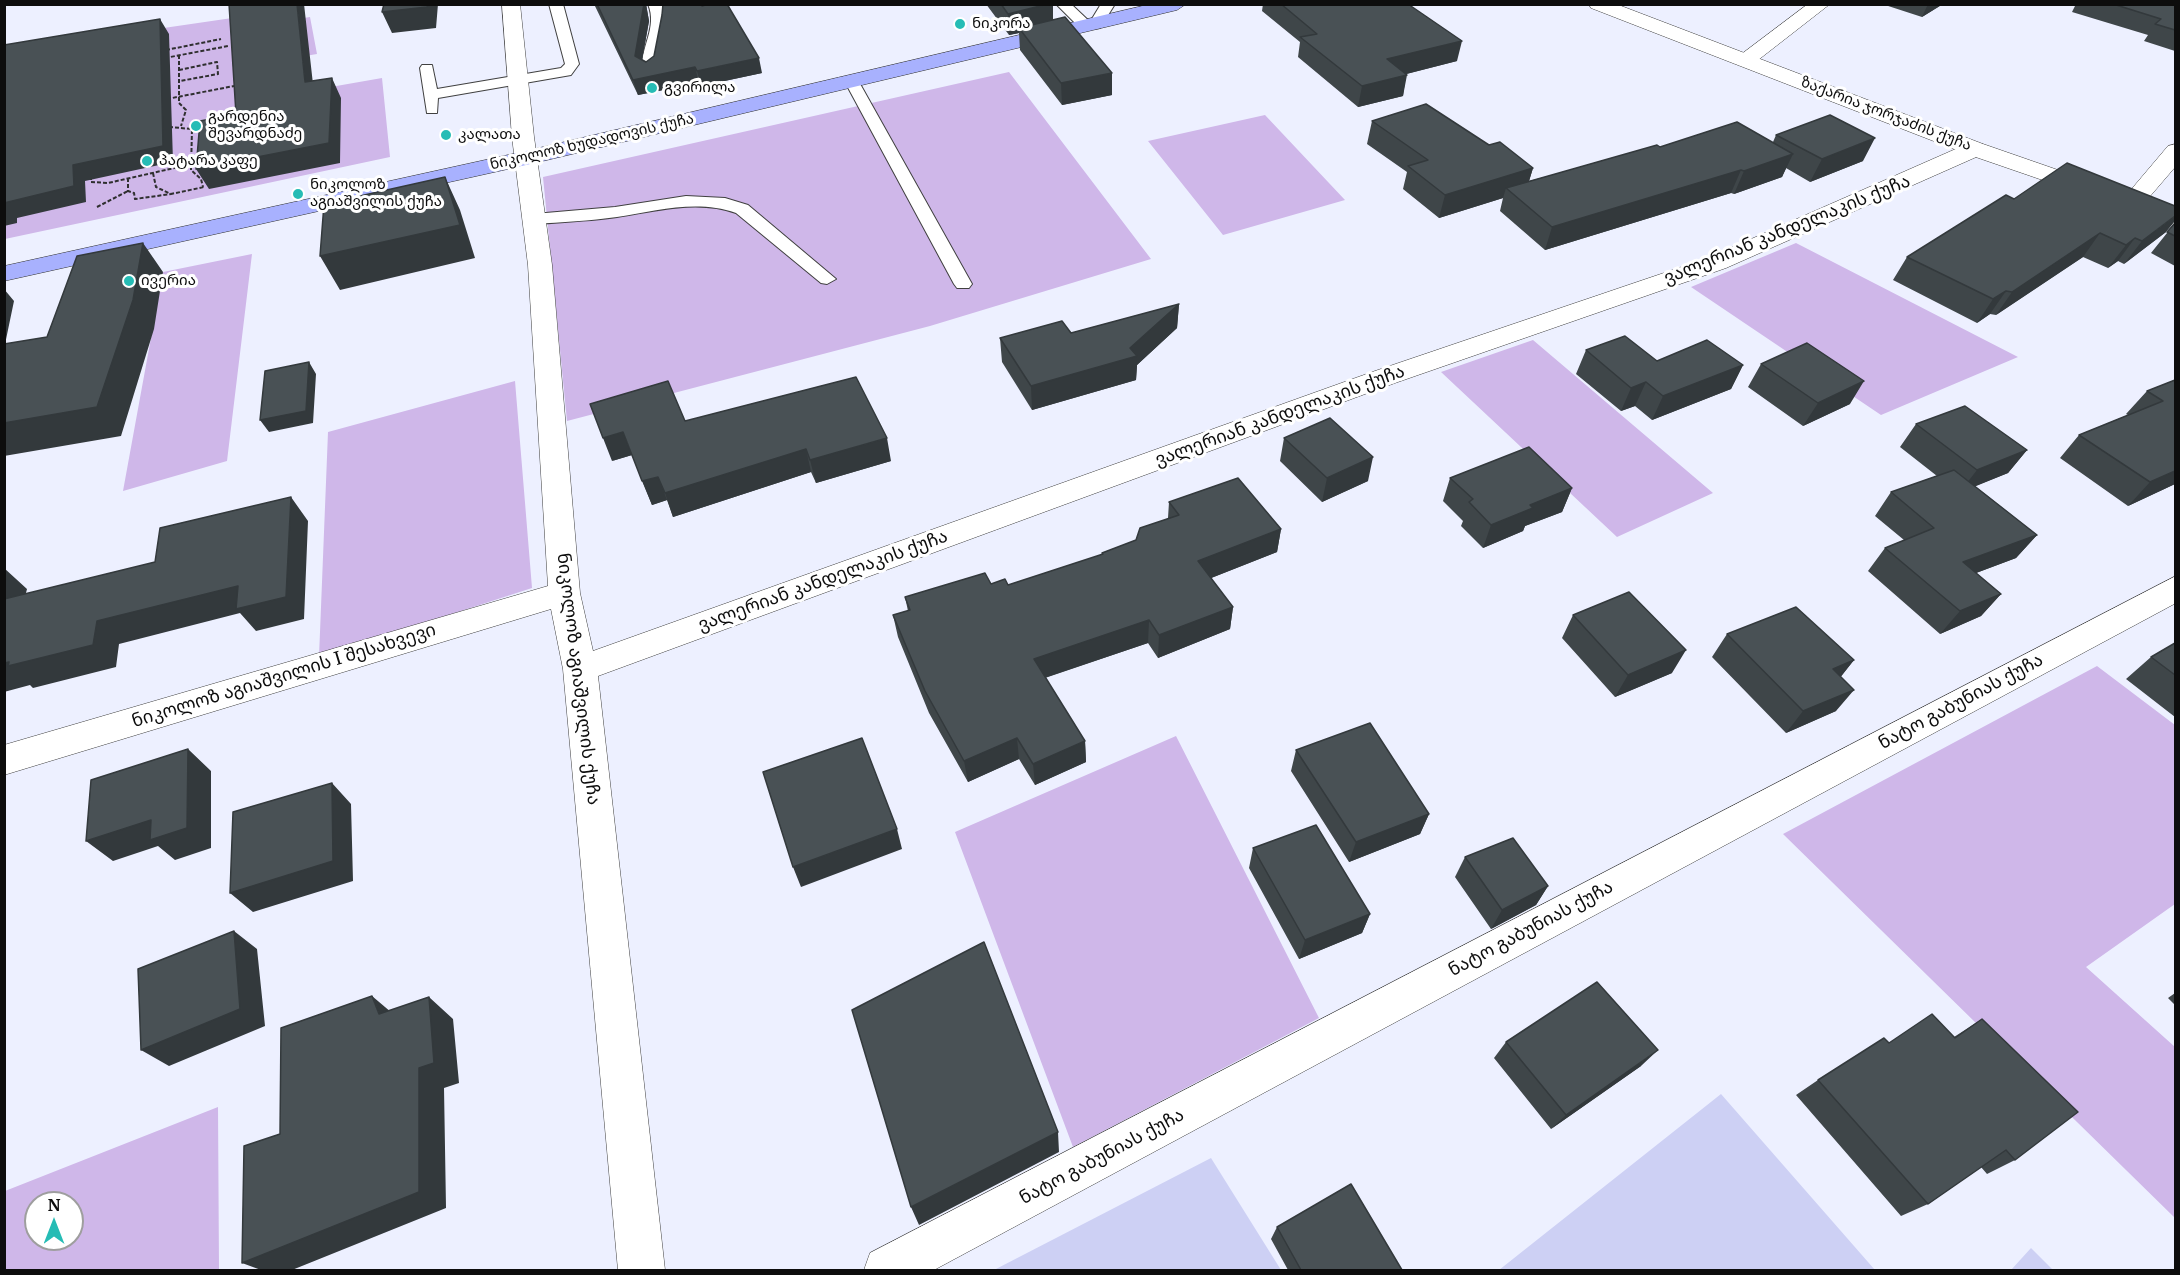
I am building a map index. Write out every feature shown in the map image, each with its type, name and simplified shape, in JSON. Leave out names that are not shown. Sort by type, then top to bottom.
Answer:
[{"type":"main road","name":"ნიკოლოზ ხუდადოვის ქუჩა","points":[[4,274],[526,158],[1177,4]]},
{"type":"street","name":"ნიკოლოზ აგიაშვილის ქუჩა","points":[[511,4],[526,158],[540,265],[564,592],[580,669],[641,1270]]},
{"type":"street","name":"ზაქარია ჯორჯაძის ქუჩა","points":[[1598,4],[1976,149],[2175,219]]},
{"type":"street","points":[[1746,60],[1821,4]]},
{"type":"street","name":"ვალერიან კანდელაკის ქუჩა","points":[[580,669],[1385,377],[1717,263],[1976,149]]},
{"type":"street","points":[[2132,203],[2175,152]]},
{"type":"street","name":"ნატო გაბუნიას ქუჩა","points":[[887,1270],[2175,588]]},
{"type":"street","name":"ნიკოლოზ აგიაშვილის I შესახვევი","points":[[4,760],[564,592]]},
{"type":"lane","points":[[430,95],[566,72],[572,64],[556,4]]},
{"type":"lane","points":[[649,71],[646,58],[661,28],[661,14],[655,4]]},
{"type":"lane","points":[[1062,4],[1091,26],[1108,4]]},
{"type":"lane","points":[[427,68],[432,111]]},
{"type":"lane","points":[[852,82],[963,284]]},
{"type":"lane","points":[[534,219],[615,212],[686,201],[725,203],[742,209],[827,279]]},
{"type":"path","points":[[158,51],[221,39]]},
{"type":"path","points":[[157,59],[228,46]]},
{"type":"path","points":[[179,56],[179,103],[186,110],[181,126]]},
{"type":"path","points":[[179,70],[217,62],[218,74],[180,81]]},
{"type":"path","points":[[163,100],[234,86]]},
{"type":"path","points":[[166,126],[192,129],[190,164],[203,187]]},
{"type":"path","points":[[91,172],[91,182],[108,183],[211,160]]},
{"type":"path","points":[[153,173],[156,187],[171,194]]},
{"type":"path","points":[[128,178],[128,191]]},
{"type":"path","points":[[128,191],[134,193],[135,199],[214,185]]},
{"type":"path","points":[[97,207],[107,204],[128,191]]},
{"type":"shaded area","name":"გარდენია შევარდნაძე","points":[[239,17],[240,28],[310,17],[317,54],[281,60],[285,95],[382,78],[390,157],[5,239],[4,58],[13,50]]},
{"type":"shaded area","points":[[1009,72],[1151,259],[930,326],[567,421],[543,177]]},
{"type":"shaded area","points":[[1265,115],[1345,200],[1223,235],[1148,141]]},
{"type":"shaded area","points":[[1796,243],[2018,357],[1881,415],[1691,287]]},
{"type":"shaded area","points":[[252,254],[227,461],[123,491],[163,272]]},
{"type":"shaded area","points":[[1533,340],[1713,493],[1617,537],[1441,372]]},
{"type":"shaded area","points":[[515,381],[532,588],[319,657],[328,432]]},
{"type":"shaded area","points":[[2097,666],[2175,725],[2175,904],[2086,967],[2175,1047],[2175,1218],[1783,834]]},
{"type":"shaded area","points":[[1176,736],[1319,1018],[1073,1147],[955,832]]},
{"type":"shaded area","points":[[1721,1094],[1875,1270],[1499,1270]]},
{"type":"shaded area","points":[[218,1107],[219,1270],[5,1270],[5,1191]]},
{"type":"shaded area","points":[[1211,1158],[1281,1270],[994,1270]]},
{"type":"shaded area","points":[[2031,1248],[2053,1270],[2011,1270]]},
{"type":"building","points":[[229,4],[297,4],[305,82],[332,78],[329,143],[196,169],[200,121],[236,114]]},
{"type":"building","points":[[384,4],[428,4],[427,7],[382,12]]},
{"type":"building","points":[[597,4],[644,4],[635,56],[646,62],[654,56],[663,4],[702,4],[702,6],[727,4],[759,58],[697,71],[695,67],[633,80]]},
{"type":"building","points":[[1001,4],[1048,4],[1008,14]]},
{"type":"building","points":[[1281,4],[1408,4],[1462,41],[1387,59],[1407,75],[1362,86],[1300,37],[1317,34]]},
{"type":"building","points":[[2113,4],[2175,4],[2175,30],[2155,24],[2161,19]]},
{"type":"building","points":[[1065,17],[1112,73],[1061,83],[1019,28]]},
{"type":"building","points":[[160,19],[163,146],[73,165],[74,186],[4,203],[4,45]]},
{"type":"building","points":[[1426,104],[1489,145],[1500,142],[1533,168],[1445,195],[1408,166],[1428,160],[1372,121]]},
{"type":"building","points":[[1830,115],[1875,138],[1822,159],[1776,135]]},
{"type":"building","points":[[1737,122],[1793,154],[1744,171],[1552,227],[1506,188],[1657,145],[1660,147]]},
{"type":"building","points":[[2067,163],[2175,206],[2175,216],[2142,241],[2135,238],[2126,245],[2100,233],[2012,292],[2006,291],[1993,299],[1907,257],[2006,195],[2014,199]]},
{"type":"building","points":[[445,177],[460,225],[320,256],[324,204]]},
{"type":"building","points":[[2175,223],[2175,236],[2167,232]]},
{"type":"building","points":[[143,243],[133,300],[97,407],[4,423],[4,344],[47,337],[77,256]]},
{"type":"building","points":[[1179,304],[1130,348],[1137,356],[1031,386],[1000,338],[1062,321],[1071,333]]},
{"type":"building","points":[[1625,336],[1657,361],[1707,340],[1743,365],[1663,396],[1646,382],[1631,388],[1586,350]]},
{"type":"building","points":[[1807,343],[1864,381],[1818,403],[1761,364]]},
{"type":"building","points":[[309,362],[306,411],[260,420],[265,371]]},
{"type":"building","points":[[856,377],[887,438],[810,460],[806,449],[665,493],[658,477],[642,481],[623,432],[603,438],[590,404],[668,381],[685,421]]},
{"type":"building","points":[[2175,380],[2175,471],[2150,482],[2079,435],[2163,401],[2147,391]]},
{"type":"building","points":[[1965,406],[2027,450],[1977,470],[1916,424]]},
{"type":"building","points":[[1330,418],[1373,457],[1327,478],[1284,438]]},
{"type":"building","points":[[1529,447],[1572,488],[1530,505],[1533,508],[1491,525],[1469,502],[1473,499],[1450,478]]},
{"type":"building","points":[[1954,470],[2037,535],[1963,562],[2001,594],[1960,611],[1885,548],[1934,528],[1891,492]]},
{"type":"building","points":[[1238,478],[1281,529],[1198,561],[1233,607],[1159,635],[1149,620],[1034,659],[1085,741],[1033,764],[1017,738],[964,761],[925,691],[893,615],[910,610],[905,597],[985,573],[991,584],[1005,579],[1008,585],[1103,554],[1136,540],[1140,528],[1179,515],[1169,502]]},
{"type":"building","points":[[291,497],[286,597],[236,609],[238,586],[97,621],[93,645],[8,666],[9,662],[4,663],[4,599],[155,562],[160,528]]},
{"type":"building","points":[[1629,592],[1686,650],[1628,675],[1573,615]]},
{"type":"building","points":[[1796,607],[1854,660],[1833,669],[1854,690],[1803,711],[1727,634]]},
{"type":"building","points":[[2175,643],[2175,675],[2151,657]]},
{"type":"building","points":[[1370,723],[1429,814],[1356,842],[1296,750]]},
{"type":"building","points":[[862,738],[897,829],[793,867],[763,772]]},
{"type":"building","points":[[188,749],[187,828],[150,840],[151,820],[86,841],[91,780]]},
{"type":"building","points":[[332,783],[333,861],[230,893],[233,812]]},
{"type":"building","points":[[1316,825],[1370,914],[1305,940],[1253,848]]},
{"type":"building","points":[[1513,838],[1548,886],[1502,910],[1465,857]]},
{"type":"building","points":[[234,931],[240,1009],[141,1050],[138,969]]},
{"type":"building","points":[[984,942],[1058,1132],[911,1207],[852,1010]]},
{"type":"building","points":[[1597,982],[1658,1050],[1566,1115],[1506,1042]]},
{"type":"building","points":[[372,996],[379,1014],[429,997],[434,1063],[419,1068],[419,1192],[242,1263],[244,1146],[280,1134],[281,1028]]},
{"type":"building","points":[[1932,1014],[1955,1038],[1982,1019],[2078,1112],[2015,1160],[2006,1150],[1928,1204],[1818,1080],[1884,1038],[1889,1043]]},
{"type":"building","points":[[1351,1184],[1402,1270],[1301,1270],[1277,1227]]},
{"type":"place","name":"ნიკორა","points":[[960,24]]},
{"type":"place","name":"გვირილა","points":[[652,88]]},
{"type":"place","name":"გარდენია შევარდნაძე","points":[[196,126]]},
{"type":"place","name":"კალათა","points":[[446,135]]},
{"type":"place","name":"პატარა კაფე","points":[[147,161]]},
{"type":"place","name":"ნიკოლოზ აგიაშვილის ქუჩა","points":[[298,194]]},
{"type":"place","name":"ივერია","points":[[129,281]]}]
